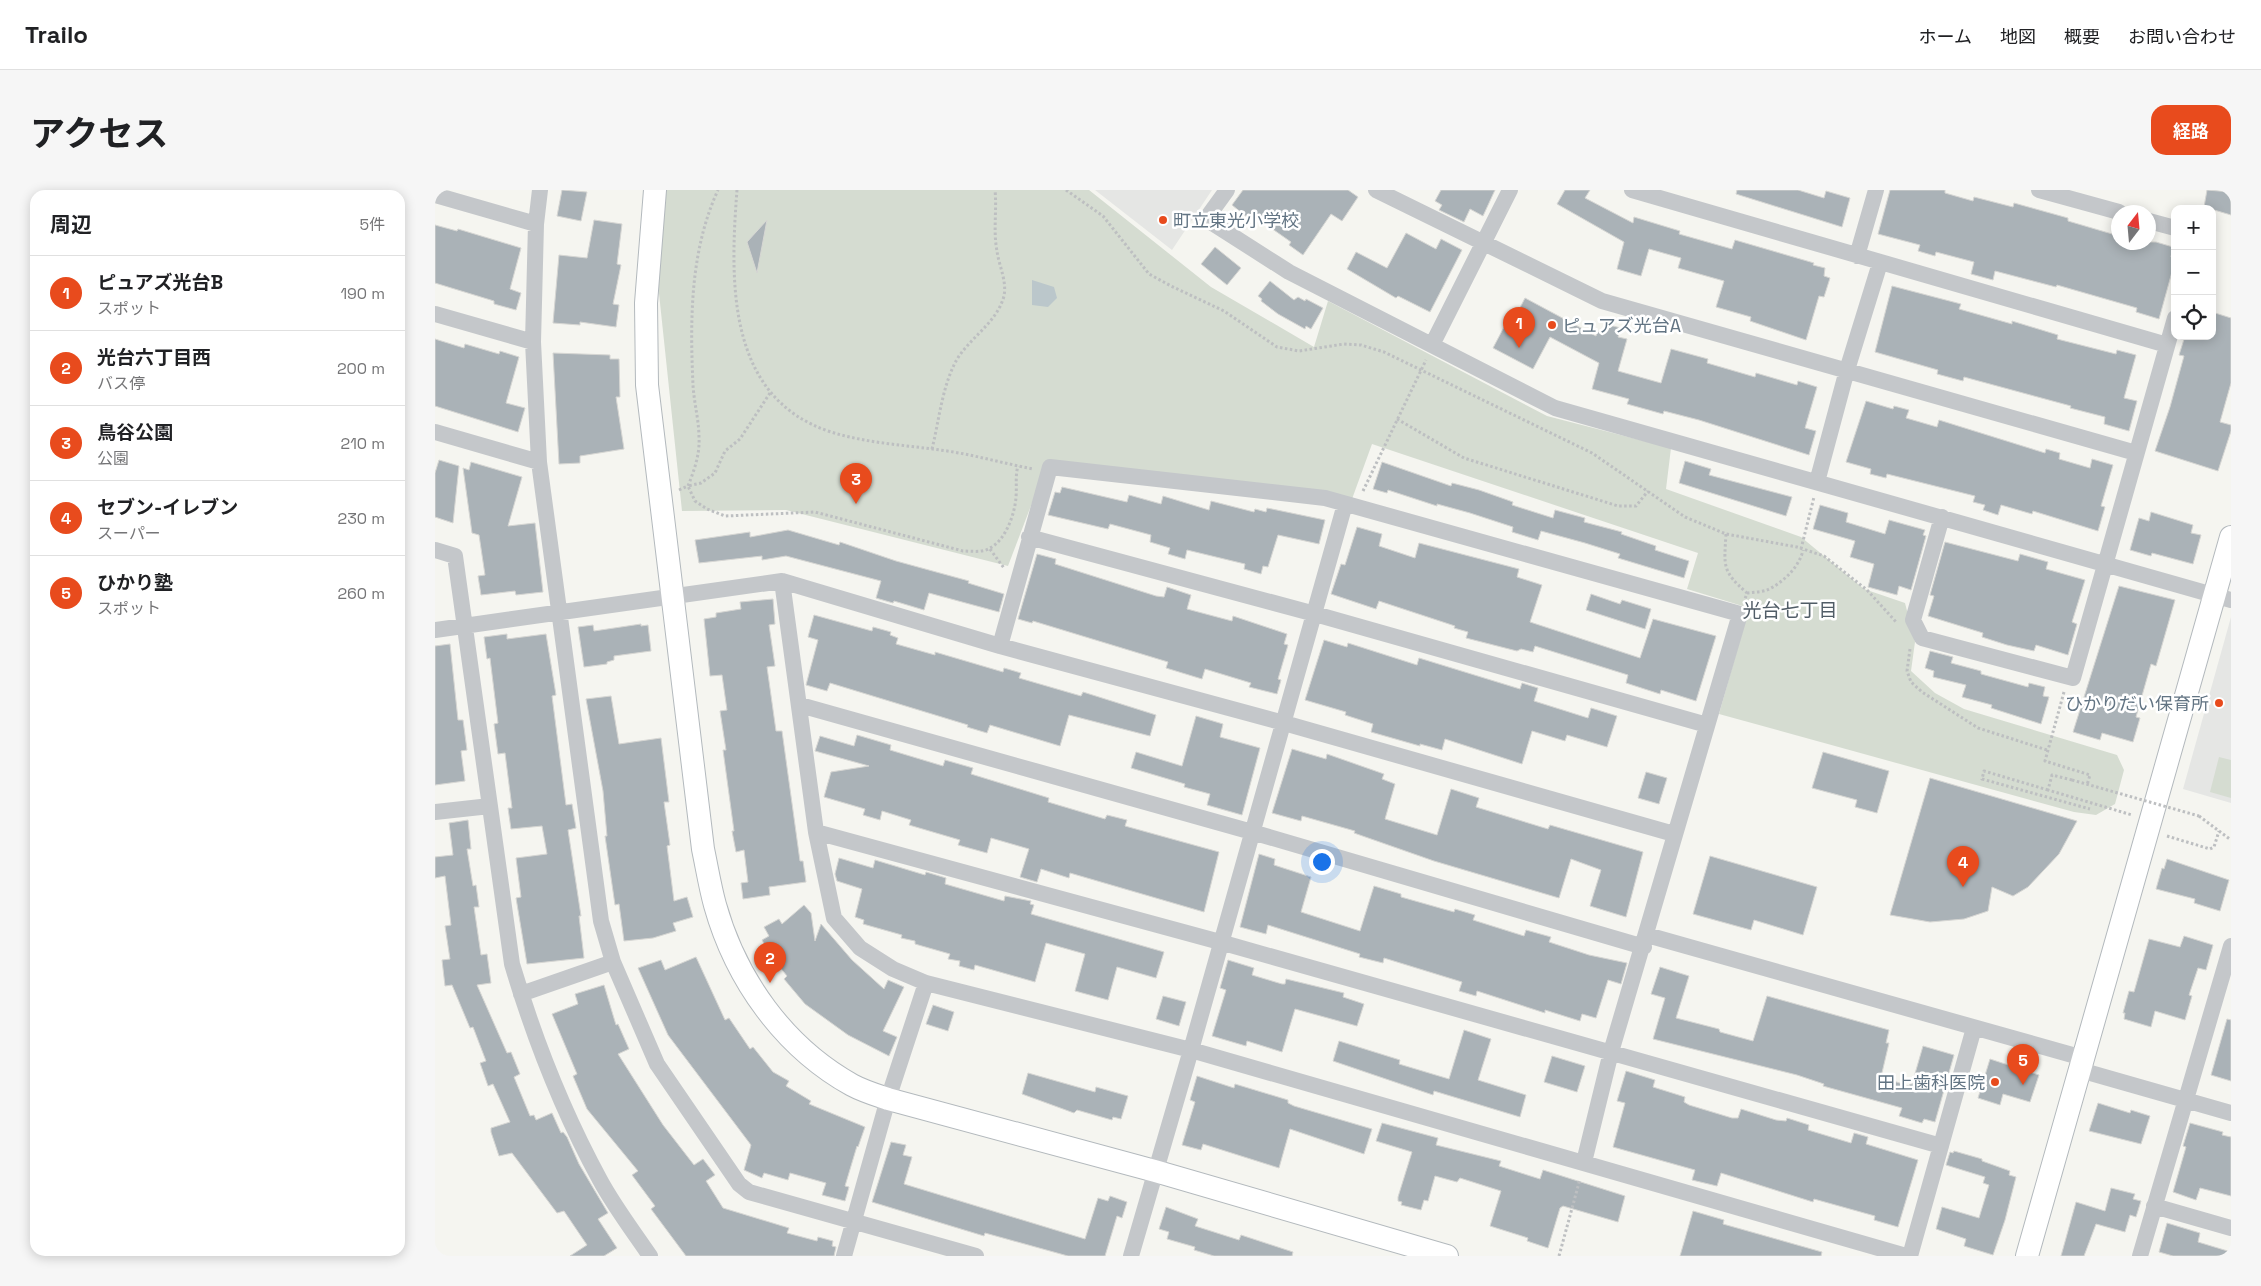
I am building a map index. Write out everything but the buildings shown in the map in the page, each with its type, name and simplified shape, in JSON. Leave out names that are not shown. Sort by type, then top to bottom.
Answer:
[{"type":"street","points":[[540,190],[536,224],[533,342],[539,462],[601,921],[613,962],[657,1064],[739,1184],[749,1192],[976,1256]]},
{"type":"street","points":[[655,190],[646,303],[647,385],[703,849],[715,906],[737,964],[759,1000],[789,1038],[817,1061],[853,1086],[888,1099],[1155,1171],[1447,1256]]},
{"type":"street","points":[[1227,190],[1206,219],[1289,272],[1555,408],[2223,597]]},
{"type":"street","points":[[1376,190],[1601,301],[2137,453]]},
{"type":"street","points":[[1432,346],[1509,190]]},
{"type":"street","points":[[1632,190],[2167,345]]},
{"type":"street","points":[[1857,256],[1876,190]]},
{"type":"street","points":[[2039,190],[2111,210]]},
{"type":"street","points":[[435,195],[536,224]]},
{"type":"street","points":[[2156,223],[2171,227]]},
{"type":"street","points":[[1817,482],[1847,370],[1880,263]]},
{"type":"street","points":[[435,314],[533,342]]},
{"type":"street","points":[[1942,517],[1913,620],[1922,638],[2073,678],[2171,332]]},
{"type":"street","points":[[435,432],[539,462]]},
{"type":"street","points":[[1000,646],[1050,467],[1325,498],[1740,614],[1611,1052],[1584,1162]]},
{"type":"street","points":[[1131,1256],[1283,723],[1315,614],[1351,505]]},
{"type":"street","points":[[1029,537],[1315,614],[1707,726]]},
{"type":"street","points":[[2027,1256],[2081,1064],[2223,597],[2231,537]]},
{"type":"street","points":[[435,550],[455,556],[512,964],[521,994],[564,1108],[600,1181],[650,1256]]},
{"type":"street","points":[[782,581],[816,832],[834,918],[860,948],[893,969],[926,983],[1191,1050],[1906,1256]]},
{"type":"street","points":[[435,630],[782,581],[1000,646],[1283,723],[1674,834]]},
{"type":"street","points":[[800,705],[1645,941],[1974,1028],[2185,1100],[2231,1113]]},
{"type":"street","points":[[435,812],[490,806]]},
{"type":"street","points":[[816,832],[1220,942],[1941,1146]]},
{"type":"street","points":[[2140,1256],[2231,946]]},
{"type":"street","points":[[521,994],[613,962]]},
{"type":"street","points":[[845,1256],[888,1099],[926,983]]},
{"type":"street","points":[[1910,1256],[1974,1028]]},
{"type":"street","points":[[2154,1206],[2231,1228]]},
{"type":"path","points":[[718,190],[707,215],[694,276],[693,384],[699,438],[694,470],[689,486],[695,500],[707,509],[725,516],[815,512],[963,551],[990,549],[1000,539],[1014,514],[1017,486],[1015,474],[1018,466]]},
{"type":"path","points":[[737,190],[732,267],[737,314],[744,344],[757,373],[770,393],[783,407],[803,420],[832,432],[909,448],[932,449],[1049,472]]},
{"type":"path","points":[[932,449],[952,370],[966,345],[991,320],[1004,296],[1004,279],[996,244],[995,190]]},
{"type":"path","points":[[1066,190],[1103,216],[1149,274],[1224,311],[1277,347],[1299,351],[1344,344],[1361,345],[1383,352],[1592,453],[1685,517],[1726,534],[1824,556],[1867,590],[1901,628]]},
{"type":"path","points":[[1351,505],[1397,419],[1432,346]]},
{"type":"path","points":[[677,490],[701,482],[715,473],[725,451],[739,439],[770,393]]},
{"type":"path","points":[[1397,419],[1464,458],[1618,506],[1636,506],[1648,491]]},
{"type":"path","points":[[1747,593],[1767,590],[1800,564],[1817,482]]},
{"type":"path","points":[[1726,534],[1725,567],[1729,576],[1747,593]]},
{"type":"path","points":[[990,549],[1005,570],[1019,575]]},
{"type":"path","points":[[1740,614],[1747,593]]},
{"type":"path","points":[[1911,643],[1907,671],[1911,682],[1923,692],[1978,728],[2047,750]]},
{"type":"path","points":[[2068,677],[2045,761],[2090,775],[2087,785]]},
{"type":"path","points":[[2089,809],[1982,779],[1984,772],[2132,815]]},
{"type":"path","points":[[2048,790],[2052,774],[2199,816],[2231,840]]},
{"type":"path","points":[[2164,835],[2210,849],[2214,847],[2219,831]]},
{"type":"path","points":[[1559,1256],[1584,1162]]},
{"type":"shaded area","points":[[664,190],[1089,190],[1211,287],[1314,347],[1328,301],[1547,416],[1671,448],[1666,489],[1801,537],[1864,589],[1905,603],[1915,642],[1911,671],[1935,693],[1964,709],[2117,755],[2124,770],[2115,804],[2096,815],[2074,812],[1719,714],[1749,608],[1687,589],[1698,553],[1372,444],[1352,499],[1048,461],[1008,566],[786,510],[682,511],[658,284]]},
{"type":"shaded area","name":"町立東光小学校","points":[[1095,190],[1212,190],[1172,250]]},
{"type":"shaded area","points":[[1032,280],[1054,287],[1057,298],[1048,307],[1032,305]]},
{"type":"shaded area","name":"ひかりだい保育所","points":[[2231,617],[2231,803],[2183,789]]},
{"type":"shaded area","points":[[2219,757],[2231,760],[2231,798],[2210,792]]},
{"type":"place","name":"町立東光小学校","points":[[1163,220]]},
{"type":"place","name":"ピュアズ光台A","points":[[1552,325]]},
{"type":"place","name":"ピュアズ光台B","points":[[1519,348]]},
{"type":"place","name":"鳥谷公園","points":[[856,504]]},
{"type":"place","name":"ひかりだい保育所","points":[[2219,703]]},
{"type":"place","name":"セブン-イレブン","points":[[1963,887]]},
{"type":"place","name":"光台六丁目西","points":[[770,983]]},
{"type":"place","name":"田上歯科医院","points":[[1995,1082]]},
{"type":"place","name":"ひかり塾","points":[[2023,1085]]},
{"type":"district","name":"光台七丁目","points":[[1790,610]]}]
